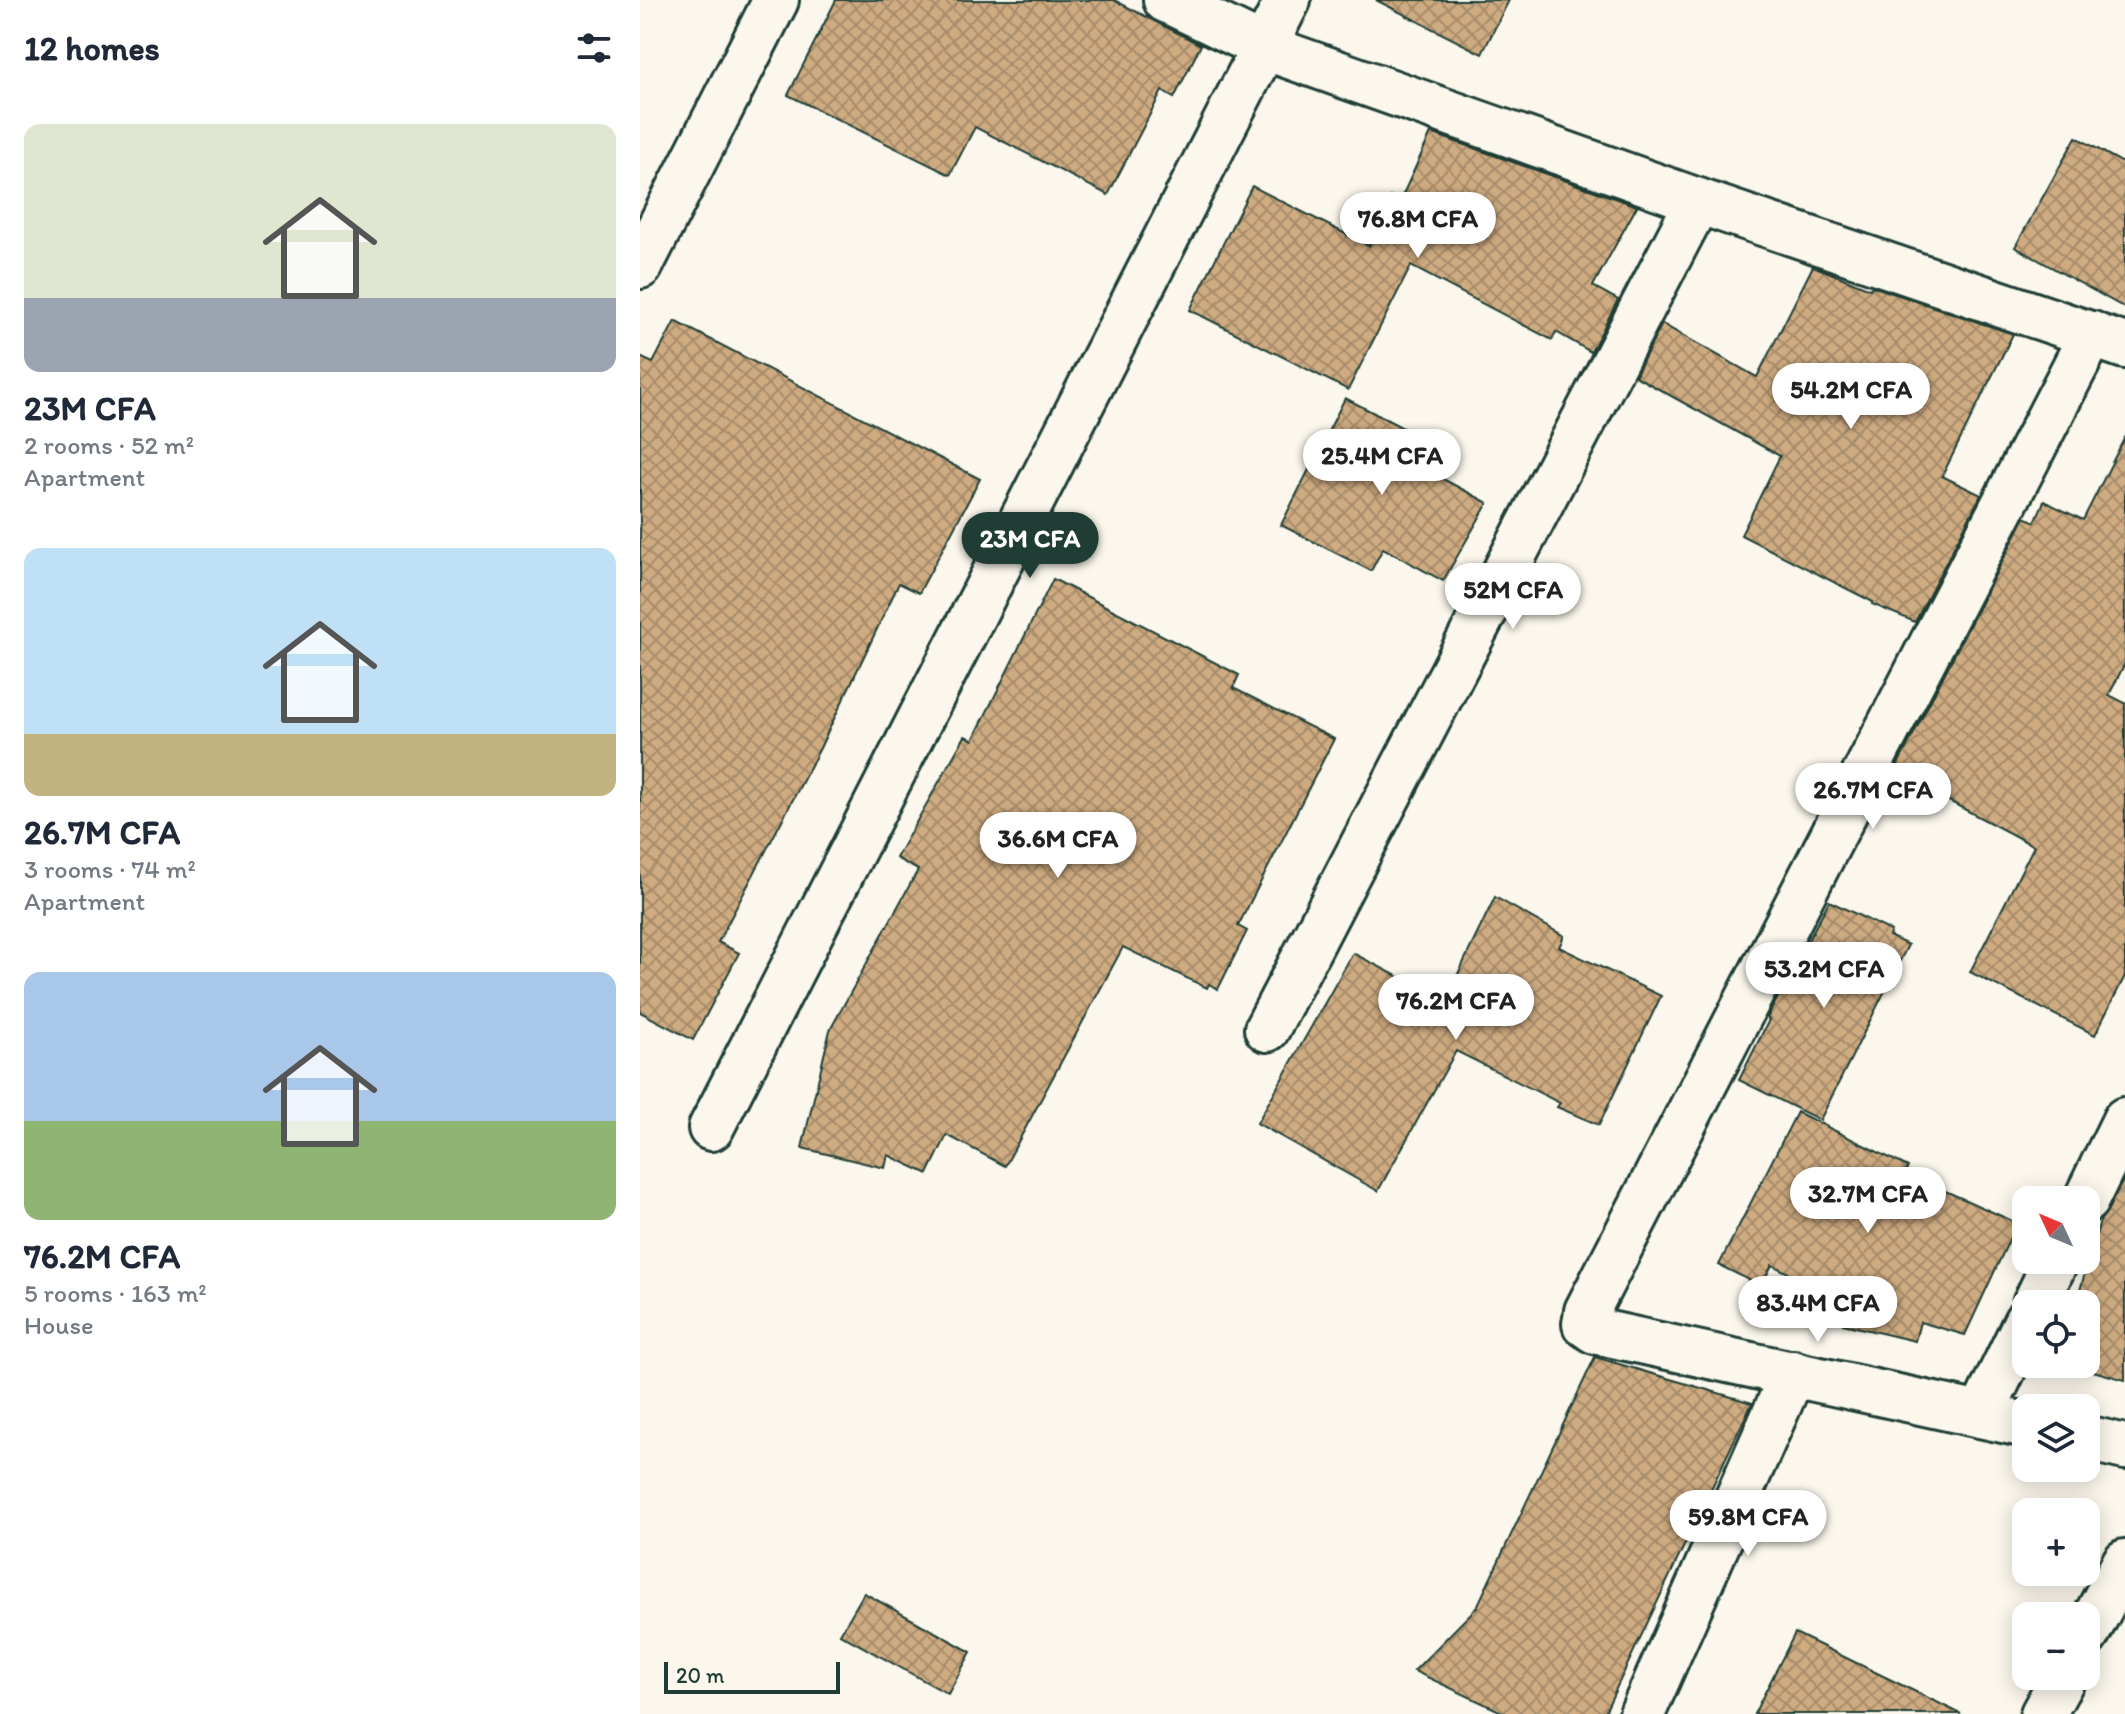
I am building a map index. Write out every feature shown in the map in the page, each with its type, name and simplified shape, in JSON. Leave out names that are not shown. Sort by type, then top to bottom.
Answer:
[{"type":"street","points":[[640,266],[776,0]]},
{"type":"street","points":[[1166,0],[1264,47],[1698,201],[2108,340],[1587,1311],[1585,1324],[1595,1331],[2012,1422]]},
{"type":"street","points":[[711,1128],[1288,0]]},
{"type":"street","points":[[1267,1029],[1698,201]]},
{"type":"street","points":[[2093,1186],[2125,1120]]},
{"type":"street","points":[[1981,1415],[2012,1351]]},
{"type":"street","points":[[1642,1714],[1793,1373]]},
{"type":"street","points":[[2100,1441],[2125,1447]]},
{"type":"street","points":[[2100,1609],[2125,1562]]},
{"type":"street","points":[[2043,1714],[2056,1690]]},
{"type":"building","points":[[836,0],[1114,0],[1201,45],[1174,98],[1162,91],[1108,195],[975,127],[950,175],[788,95]]},
{"type":"building","points":[[1376,0],[1509,0],[1482,54]]},
{"type":"building","points":[[1431,133],[1637,206],[1593,286],[1618,300],[1591,352],[1556,332],[1552,340],[1411,266],[1348,390],[1190,310],[1252,186],[1369,246],[1390,197],[1400,201]]},
{"type":"building","points":[[2076,137],[2125,164],[2125,308],[2015,247]]},
{"type":"building","points":[[1813,266],[1870,289],[1872,286],[2013,334],[1942,476],[1981,495],[1915,622],[1872,604],[1741,535],[1780,456],[1635,376],[1662,324],[1757,377]]},
{"type":"building","points":[[675,321],[980,479],[919,593],[899,583],[820,748],[718,942],[739,953],[693,1040],[640,1012],[640,357],[653,363]]},
{"type":"building","points":[[1345,398],[1436,445],[1424,469],[1488,503],[1443,581],[1383,548],[1371,571],[1281,525]]},
{"type":"building","points":[[2125,437],[2125,663],[2109,695],[2125,703],[2125,976],[2095,1035],[1970,972],[2034,846],[1894,772],[2025,517],[2035,522],[2044,501],[2083,520]]},
{"type":"building","points":[[1053,579],[1239,675],[1233,688],[1334,739],[1238,926],[1247,931],[1218,989],[1209,984],[1207,988],[1123,947],[1005,1166],[947,1135],[928,1174],[888,1155],[885,1168],[802,1148],[830,1030],[918,870],[896,858],[965,736],[973,740]]},
{"type":"building","points":[[1495,897],[1564,936],[1559,947],[1661,996],[1599,1125],[1557,1107],[1560,1103],[1456,1051],[1378,1191],[1257,1123],[1353,953],[1445,1001]]},
{"type":"building","points":[[1829,901],[1891,931],[1889,936],[1908,945],[1820,1120],[1739,1080],[1769,1020],[1767,1018]]},
{"type":"building","points":[[1797,1112],[1908,1167],[1905,1173],[2012,1221],[2012,1234],[1965,1335],[1920,1322],[1915,1341],[1843,1324],[1849,1302],[1772,1265],[1761,1286],[1719,1265]]},
{"type":"building","points":[[2125,1181],[2125,1380],[2100,1373],[2100,1290],[2080,1290],[2085,1274],[2100,1274],[2100,1221]]},
{"type":"building","points":[[1595,1357],[1752,1403],[1604,1714],[1506,1714],[1414,1671],[1477,1607]]},
{"type":"building","points":[[864,1593],[971,1652],[948,1694],[840,1634]]},
{"type":"building","points":[[1795,1633],[1961,1714],[1754,1714]]}]
